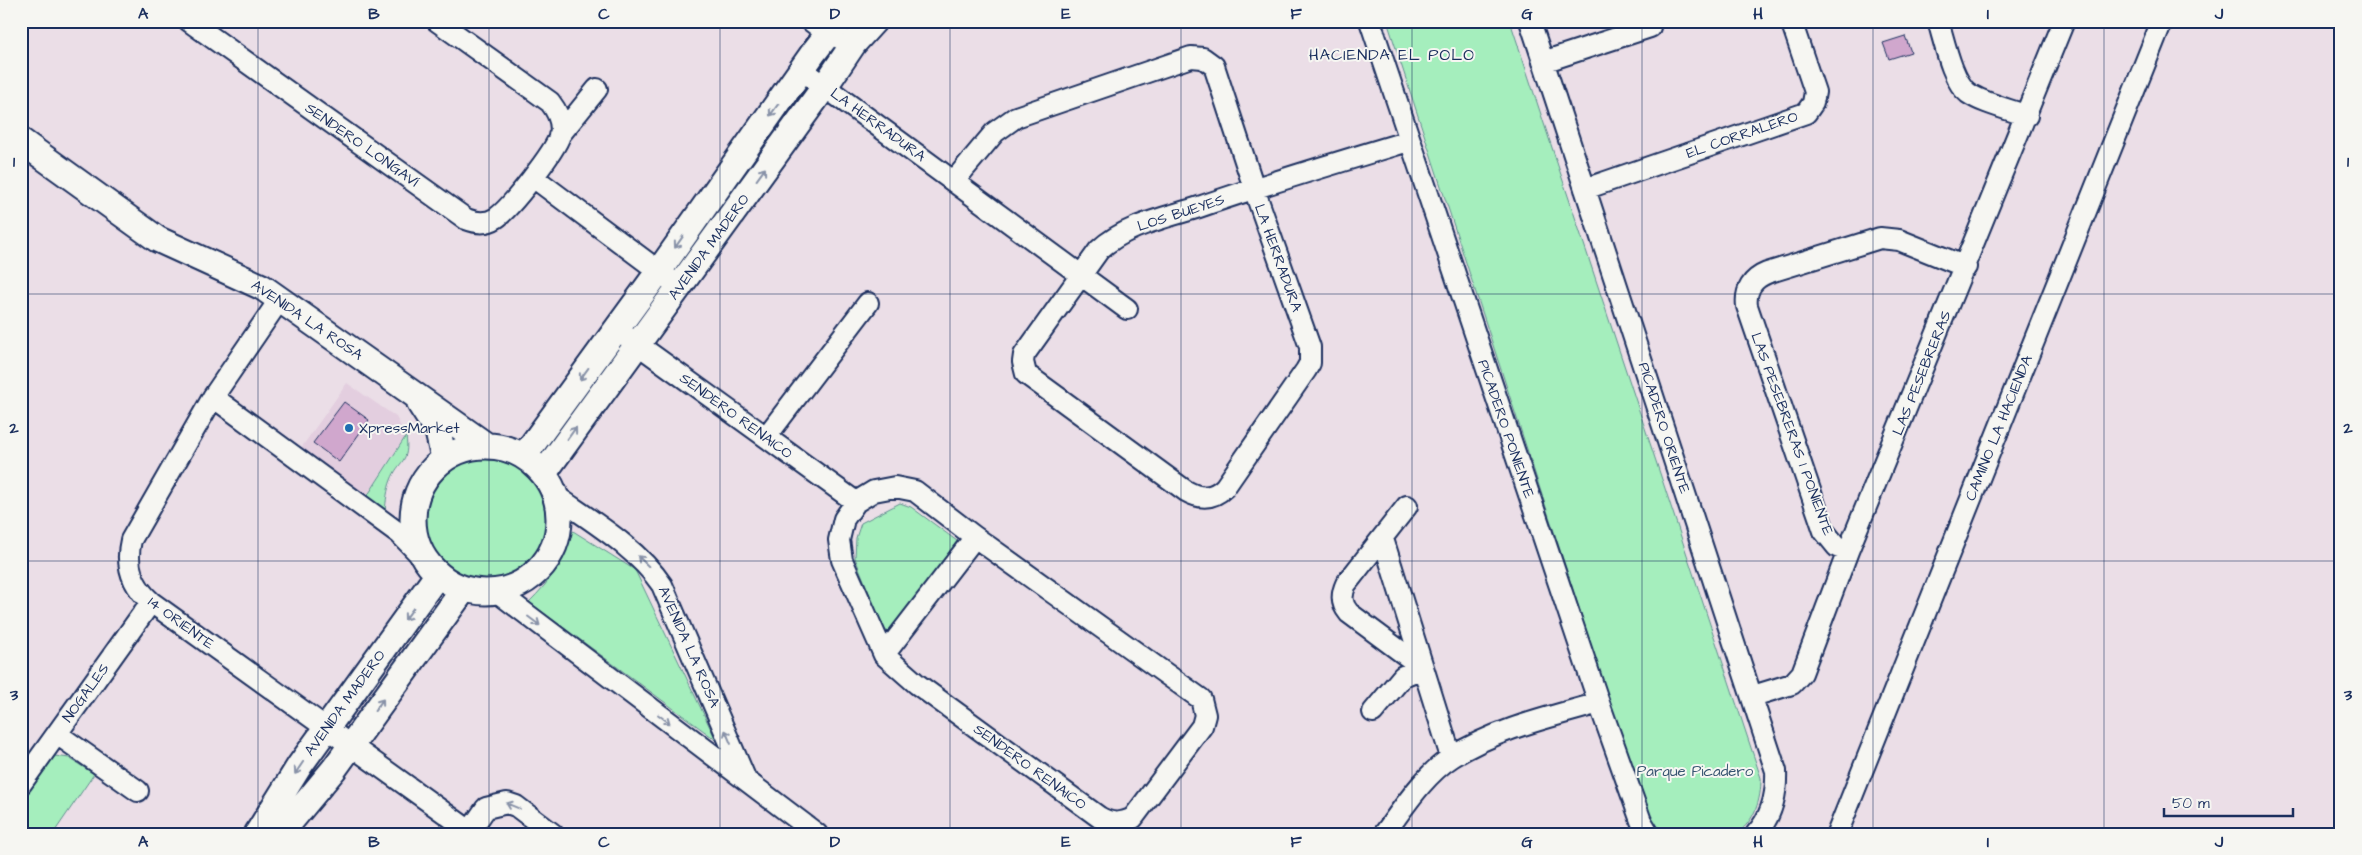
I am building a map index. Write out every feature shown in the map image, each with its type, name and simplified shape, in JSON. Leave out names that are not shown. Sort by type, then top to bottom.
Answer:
[{"type":"street","name":"SENDERO LONGAVÍ","points":[[189,21],[466,219],[481,222],[496,218],[533,177],[560,136],[597,89]]},
{"type":"street","points":[[437,21],[550,102],[559,117],[560,136]]},
{"type":"street","name":"AVENIDA MADERO","points":[[524,456],[802,70],[835,28],[874,21]]},
{"type":"street","name":"PICADERO PONIENTE","points":[[1370,21],[1599,703],[1641,822],[1649,834]]},
{"type":"street","name":"PICADERO ORIENTE","points":[[1530,21],[1753,696],[1776,771],[1776,784],[1771,810],[1756,834]]},
{"type":"street","name":"EL CORRALERO","points":[[1585,188],[1806,112],[1813,103],[1815,92],[1792,21]]},
{"type":"street","points":[[1938,21],[1956,77],[1963,88],[1977,97],[2027,116]]},
{"type":"street","name":"LAS PESEBRERAS","points":[[1753,696],[1792,684],[1802,674],[1848,552],[1966,267],[2064,21]]},
{"type":"street","name":"CAMINO LA HACIENDA","points":[[1836,834],[2162,21]]},
{"type":"street","points":[[1543,62],[1650,27]]},
{"type":"street","name":"AVENIDA MADERO","points":[[544,473],[825,86],[835,28]]},
{"type":"street","name":"LA HERRADURA","points":[[954,181],[996,132],[1016,117],[1196,57],[1208,60],[1214,66],[1254,188],[1310,347],[1311,355],[1306,370],[1221,491],[1201,498],[1186,492],[1026,374]]},
{"type":"street","name":"LA HERRADURA","points":[[802,70],[1127,309]]},
{"type":"street","name":"AVENIDA LA ROSA","points":[[21,141],[157,239],[243,277],[280,299],[487,446]]},
{"type":"street","name":"LOS BUEYES","points":[[1026,374],[1023,362],[1024,355],[1099,250],[1124,232],[1254,188],[1409,141]]},
{"type":"street","points":[[533,177],[680,287]]},
{"type":"street","name":"LAS PESEBRERAS 1 PONIENTE","points":[[1848,552],[1837,547],[1824,531],[1747,306],[1750,287],[1760,276],[1880,238],[1899,240],[1966,267]]},
{"type":"street","name":"14 ORIENTE","points":[[280,299],[213,397],[131,540],[128,558],[132,576],[143,595],[151,602],[472,832]]},
{"type":"street","points":[[766,437],[868,302]]},
{"type":"street","name":"SENDERO RENAICO","points":[[616,329],[856,502]]},
{"type":"street","name":"AVENIDA LA ROSA","points":[[413,394],[438,432],[444,458]]},
{"type":"street","points":[[213,397],[400,534],[432,567],[448,582],[464,589],[482,592],[496,591],[524,582],[548,559],[553,550],[559,528],[559,506],[544,473],[524,456],[510,450],[487,446],[458,451],[444,458],[424,480],[413,510],[414,531],[432,567]]},
{"type":"street","name":"SENDERO RENAICO","points":[[884,488],[905,488],[915,491],[975,537],[1201,698],[1205,715],[1202,726],[1133,818],[1119,823],[1099,818],[917,684],[884,655],[839,550],[840,529],[849,510],[856,502],[864,495],[884,488]]},
{"type":"street","name":"AVENIDA LA ROSA","points":[[556,496],[632,550],[645,562],[662,585],[747,782]]},
{"type":"street","points":[[1407,506],[1346,584],[1342,602],[1349,613],[1423,668]]},
{"type":"street","points":[[884,655],[975,537]]},
{"type":"street","points":[[1383,539],[1451,757]]},
{"type":"street","name":"AVENIDA MADERO","points":[[257,834],[300,765],[327,728],[432,567]]},
{"type":"street","name":"AVENIDA MADERO","points":[[280,834],[351,745],[464,589]]},
{"type":"street","points":[[496,591],[817,834]]},
{"type":"street","name":"NOGALES","points":[[21,784],[151,602]]},
{"type":"street","points":[[1373,712],[1403,676],[1423,668]]},
{"type":"street","points":[[1384,834],[1425,780],[1451,757],[1501,733],[1599,703]]},
{"type":"street","points":[[57,734],[138,791]]},
{"type":"street","points":[[472,832],[486,808],[507,803],[516,806],[553,834]]},
{"type":"shaded area","points":[[347,383],[396,417],[406,436],[366,497],[299,451]]},
{"type":"green space","name":"Parque Picadero","points":[[1387,21],[1510,21],[1761,778],[1760,794],[1756,809],[1748,823],[1736,834],[1663,834],[1647,816]]},
{"type":"green space","points":[[406,436],[405,457],[391,480],[385,512],[366,498]]},
{"type":"green space","points":[[490,455],[503,456],[515,460],[535,474],[549,494],[553,506],[553,532],[549,544],[535,564],[515,578],[503,582],[490,583],[477,582],[465,578],[445,564],[431,544],[427,532],[426,519],[427,506],[431,494],[445,474],[465,460],[477,456]]},
{"type":"green space","points":[[900,503],[911,507],[957,541],[891,633],[884,630],[855,558],[856,538],[861,523]]},
{"type":"green space","points":[[573,531],[635,570],[716,740],[529,602],[556,570],[566,551]]},
{"type":"green space","points":[[55,756],[69,758],[94,774],[53,834],[21,834],[21,798],[45,763]]},
{"type":"building","points":[[1905,36],[1911,52],[1889,59],[1883,43]]},
{"type":"building","points":[[344,402],[369,420],[339,462],[313,443]]},
{"type":"place","name":"XpressMarket","points":[[349,428]]},
{"type":"district","name":"HACIENDA EL POLO","points":[[1392,55]]}]
